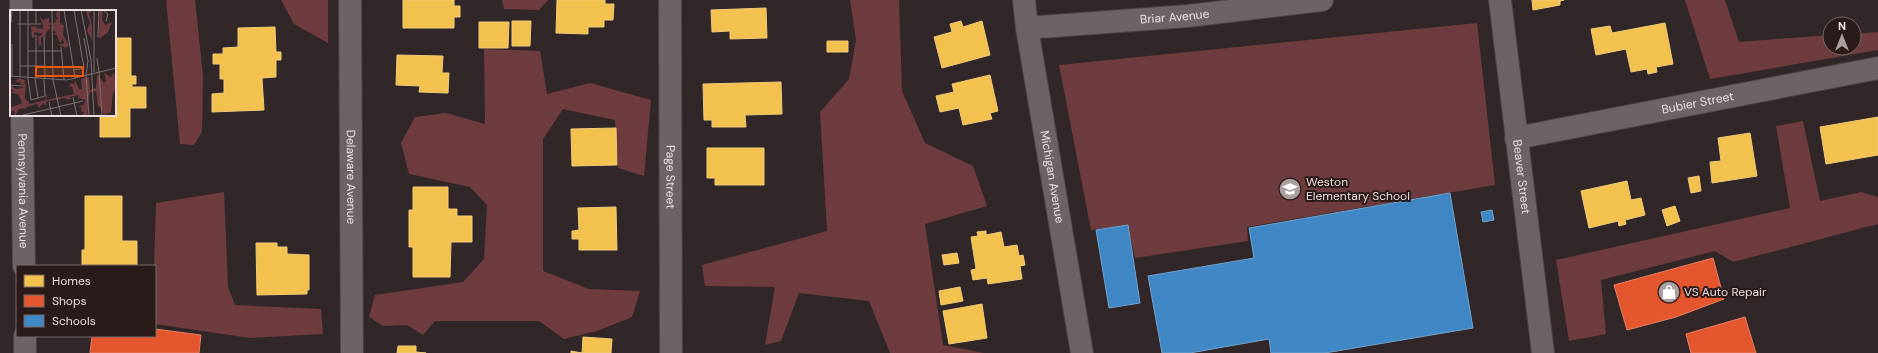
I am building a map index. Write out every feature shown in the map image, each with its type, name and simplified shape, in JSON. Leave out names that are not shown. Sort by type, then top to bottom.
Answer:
[{"type":"street","name":"Delaware Avenue","points":[[350,0],[352,353]]},
{"type":"street","name":"Page Street","points":[[670,0],[671,353]]},
{"type":"street","name":"Michigan Avenue","points":[[1024,0],[1027,28],[1082,353]]},
{"type":"street","name":"Briar Avenue","points":[[1027,28],[1188,16],[1322,0]]},
{"type":"street","name":"Beaver Street","points":[[1500,0],[1543,353]]},
{"type":"street","name":"Bubier Street","points":[[1516,138],[1878,68]]},
{"type":"street","name":"Pennsylvania Avenue","points":[[22,116],[24,265]]},
{"type":"street","points":[[25,337],[26,353]]},
{"type":"shaded area","points":[[166,0],[195,0],[203,76],[202,132],[194,145],[180,144]]},
{"type":"shaded area","points":[[281,0],[328,0],[328,43],[294,24]]},
{"type":"shaded area","points":[[502,0],[548,0],[539,10],[504,9]]},
{"type":"shaded area","points":[[850,0],[899,0],[902,91],[925,143],[973,166],[987,206],[925,224],[943,345],[984,353],[890,353],[869,301],[799,293],[781,341],[765,345],[775,287],[705,286],[702,265],[827,231],[820,112],[849,79],[856,40]]},
{"type":"shaded area","points":[[1685,0],[1725,0],[1739,42],[1822,36],[1822,56],[1843,56],[1710,79]]},
{"type":"shaded area","points":[[1477,23],[1495,185],[1247,227],[1248,241],[1135,258],[1128,225],[1091,230],[1059,65]]},
{"type":"shaded area","points":[[1878,32],[1878,50],[1862,53],[1862,33]]},
{"type":"shaded area","points":[[484,49],[540,51],[547,94],[590,83],[651,100],[644,176],[618,168],[615,120],[563,109],[543,139],[543,271],[589,289],[640,291],[632,317],[597,331],[564,339],[539,321],[435,321],[423,335],[407,325],[383,326],[369,317],[375,295],[463,282],[484,259],[487,205],[470,187],[409,174],[401,143],[415,117],[446,113],[485,124]]},
{"type":"shaded area","points":[[1803,121],[1820,201],[1861,192],[1878,197],[1878,224],[1733,262],[1715,251],[1601,280],[1606,334],[1569,341],[1556,260],[1790,208],[1776,126]]},
{"type":"shaded area","points":[[224,192],[228,287],[235,305],[321,309],[323,334],[250,338],[156,324],[156,265],[154,265],[156,203]]},
{"type":"building: Homes","points":[[403,0],[454,0],[454,6],[460,6],[460,17],[454,17],[454,28],[403,28]]},
{"type":"building: Homes","points":[[557,0],[605,0],[605,4],[614,4],[613,20],[604,20],[604,27],[588,27],[588,34],[556,33]]},
{"type":"building: Homes","points":[[1532,0],[1564,0],[1560,1],[1560,5],[1533,10]]},
{"type":"building: Homes","points":[[766,8],[767,38],[730,39],[730,31],[712,32],[711,10]]},
{"type":"building: Homes","points":[[512,21],[531,21],[530,46],[512,46]]},
{"type":"building: Homes","points":[[961,21],[963,27],[982,21],[990,55],[942,68],[934,37],[952,32],[950,24]]},
{"type":"building: Homes","points":[[479,22],[509,22],[508,48],[479,48]]},
{"type":"building: Homes","points":[[1665,23],[1673,64],[1656,67],[1657,72],[1648,74],[1647,69],[1631,72],[1626,49],[1596,55],[1591,29],[1610,26],[1612,33]]},
{"type":"building: Homes","points":[[275,27],[276,52],[281,52],[281,60],[276,60],[276,77],[262,78],[264,110],[212,112],[212,94],[224,93],[224,79],[220,79],[220,64],[213,64],[213,54],[223,54],[223,48],[238,47],[238,28]]},
{"type":"building: Homes","points":[[116,38],[131,38],[131,76],[136,76],[136,84],[132,84],[132,87],[146,87],[146,108],[130,108],[130,137],[100,137],[100,116],[116,116]]},
{"type":"building: Homes","points":[[827,41],[848,41],[848,52],[827,52]]},
{"type":"building: Homes","points":[[397,55],[443,56],[442,73],[449,73],[448,93],[419,92],[420,86],[396,85]]},
{"type":"building: Homes","points":[[990,75],[998,111],[990,113],[992,119],[963,125],[959,108],[940,112],[936,96],[954,92],[952,84]]},
{"type":"building: Homes","points":[[781,82],[782,114],[745,115],[746,127],[712,127],[712,120],[704,120],[703,84]]},
{"type":"building: Homes","points":[[1878,117],[1878,155],[1826,164],[1820,127]]},
{"type":"building: Homes","points":[[616,128],[617,165],[572,166],[571,129]]},
{"type":"building: Homes","points":[[1750,133],[1757,176],[1712,183],[1710,162],[1721,161],[1718,138]]},
{"type":"building: Homes","points":[[707,148],[764,148],[764,185],[715,185],[715,178],[707,178]]},
{"type":"building: Homes","points":[[1699,176],[1701,191],[1691,193],[1688,178]]},
{"type":"building: Homes","points":[[1627,181],[1631,200],[1641,198],[1645,215],[1625,220],[1626,224],[1619,226],[1618,221],[1589,228],[1581,191]]},
{"type":"building: Homes","points":[[413,187],[448,187],[448,209],[457,209],[457,216],[472,216],[472,242],[451,242],[450,277],[413,277],[413,247],[409,247],[409,210],[413,210]]},
{"type":"building: Homes","points":[[85,196],[122,196],[122,241],[137,241],[137,265],[82,265],[82,250],[85,250]]},
{"type":"building: Homes","points":[[1675,206],[1680,221],[1667,226],[1662,210]]},
{"type":"building: Homes","points":[[616,207],[617,250],[579,250],[579,239],[572,239],[572,231],[579,230],[578,208]]},
{"type":"building: Homes","points":[[986,231],[986,235],[1001,232],[1004,247],[1017,245],[1019,256],[1023,255],[1025,265],[1020,266],[1022,279],[988,284],[987,278],[973,280],[971,270],[976,269],[971,237],[978,236],[977,232]]},
{"type":"building: Homes","points":[[256,243],[277,243],[277,247],[287,247],[287,254],[309,255],[309,290],[307,290],[307,294],[257,295]]},
{"type":"building: Homes","points":[[957,253],[959,263],[944,265],[942,255]]},
{"type":"building: Homes","points":[[960,287],[963,301],[941,305],[939,291]]},
{"type":"building: Homes","points":[[982,304],[987,338],[949,344],[943,311]]},
{"type":"building: Homes","points":[[583,337],[612,339],[611,353],[582,353]]},
{"type":"building: Homes","points":[[398,346],[416,346],[416,352],[426,353],[397,353]]},
{"type":"building: Homes","points":[[571,351],[582,353],[571,353]]},
{"type":"building: Shops","name":"VS Auto Repair","points":[[1713,258],[1724,299],[1676,317],[1627,330],[1614,285]]},
{"type":"building: Shops","points":[[1745,317],[1756,353],[1691,353],[1686,334]]},
{"type":"building: Shops","points":[[156,329],[201,335],[199,353],[90,353],[92,337],[156,337]]},
{"type":"building: Schools","points":[[1450,193],[1473,328],[1325,353],[1271,353],[1269,339],[1190,353],[1162,353],[1148,276],[1254,258],[1249,228]]},
{"type":"building: Schools","points":[[1492,210],[1494,220],[1483,222],[1481,212]]},
{"type":"building: Schools","points":[[1128,225],[1140,303],[1109,308],[1096,230]]},
{"type":"place","name":"Weston Elementary School","points":[[1290,189]]},
{"type":"place","name":"VS Auto Repair","points":[[1669,292]]}]
